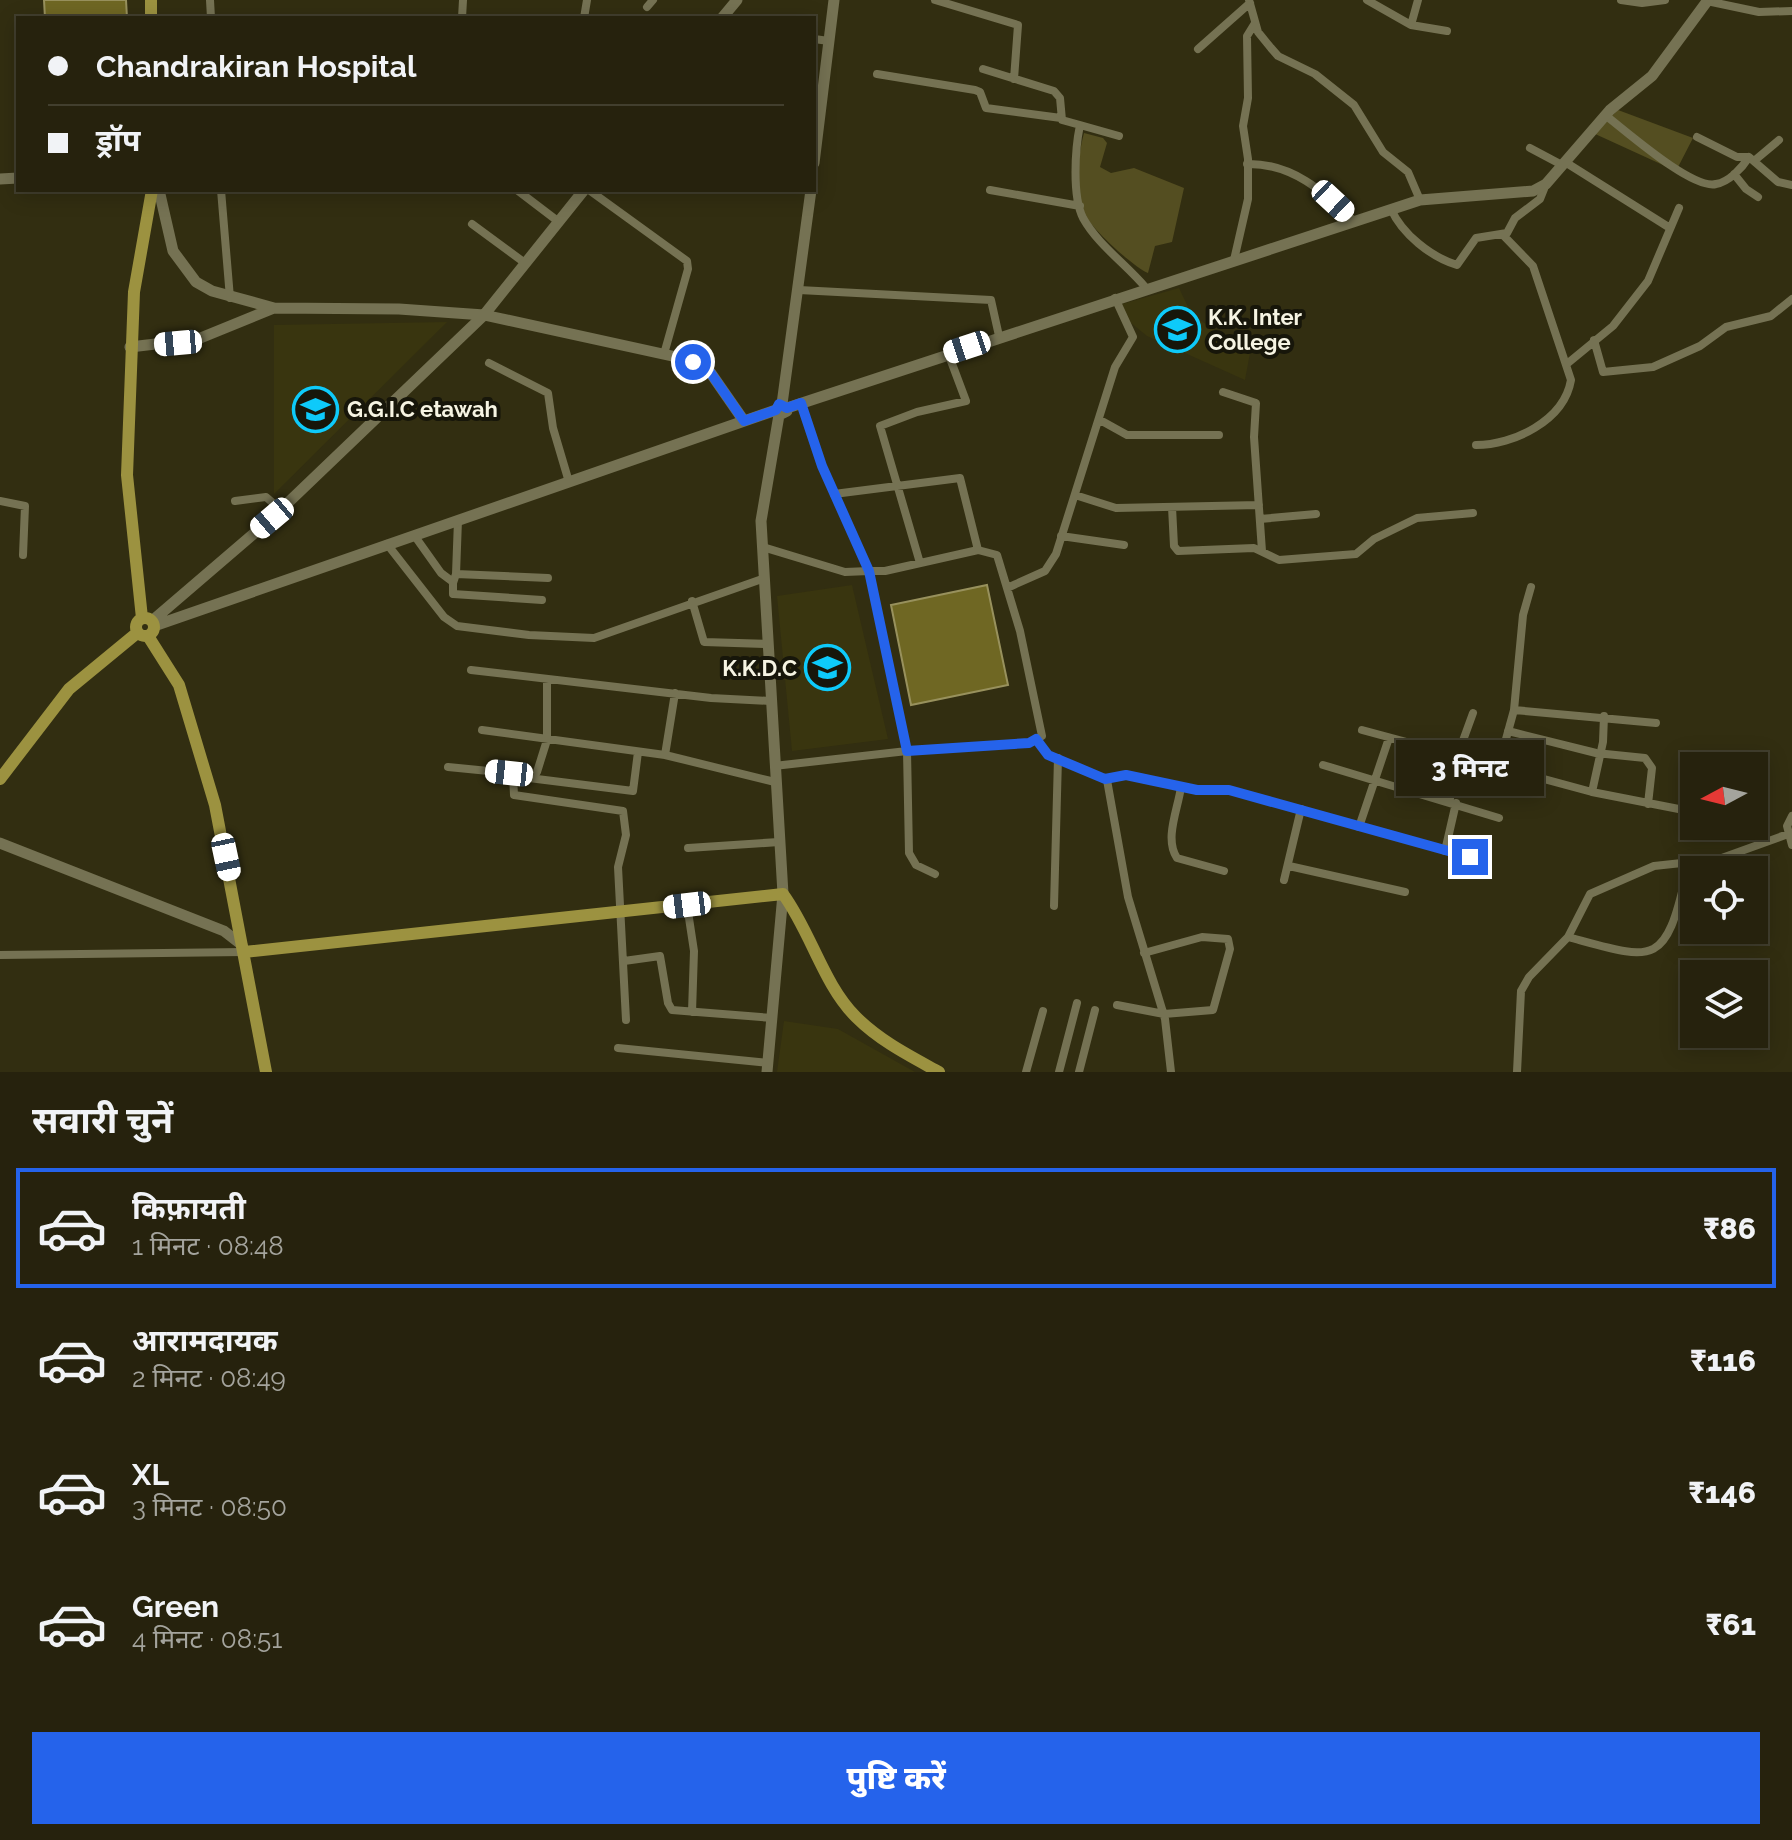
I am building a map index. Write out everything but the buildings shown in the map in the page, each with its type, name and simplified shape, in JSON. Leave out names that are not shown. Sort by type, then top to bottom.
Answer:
[{"type":"main road","points":[[152,192],[134,292],[127,475],[145,626],[171,667],[190,714],[215,805],[266,1072]]},
{"type":"main road","points":[[0,779],[69,689],[145,626]]},
{"type":"main road","points":[[243,949],[783,894],[828,976],[855,1016],[895,1048],[939,1072]]},
{"type":"street","points":[[725,16],[737,0]]},
{"type":"street","points":[[816,129],[819,79],[829,41],[834,0]]},
{"type":"street","points":[[935,0],[1018,25],[1014,79]]},
{"type":"street","points":[[1367,0],[1411,25],[1447,31]]},
{"type":"street","points":[[1411,25],[1418,0]]},
{"type":"street","points":[[1621,0],[1665,0]]},
{"type":"street","points":[[1391,209],[1396,220],[1418,243],[1453,264],[1459,264],[1476,238],[1507,231],[1515,218],[1540,199],[1546,184],[1605,115],[1652,76],[1705,1],[1759,12],[1792,11]]},
{"type":"street","points":[[1198,49],[1249,2],[1260,35],[1278,56],[1311,71],[1354,105],[1383,152],[1408,172],[1420,200]]},
{"type":"street","points":[[1234,260],[1247,206],[1243,126],[1248,95],[1247,36],[1255,23]]},
{"type":"street","points":[[816,39],[829,41]]},
{"type":"street","points":[[983,69],[1057,93],[1061,118]]},
{"type":"street","points":[[877,74],[978,91],[986,108],[1061,118],[1119,136]]},
{"type":"street","points":[[1605,115],[1626,135],[1687,176],[1714,185],[1779,140]]},
{"type":"street","points":[[1080,125],[1074,160],[1080,206],[1097,236],[1146,288]]},
{"type":"street","points":[[1697,137],[1737,157],[1752,159],[1778,182],[1792,185]]},
{"type":"street","points":[[1530,148],[1563,164],[1670,228]]},
{"type":"street","points":[[1247,164],[1271,165],[1292,172],[1324,193],[1354,221]]},
{"type":"street","points":[[1734,174],[1743,187],[1758,197]]},
{"type":"street","points":[[145,626],[744,421],[1391,209],[1434,198],[1526,193],[1546,184]]},
{"type":"street","points":[[990,190],[1080,206]]},
{"type":"street","points":[[159,192],[167,232],[181,266],[196,282],[230,298],[274,308],[399,309],[484,315],[664,354],[710,372],[744,421]]},
{"type":"street","points":[[221,192],[230,298]]},
{"type":"street","points":[[520,192],[559,222]]},
{"type":"street","points":[[145,626],[281,510],[484,315],[584,192]]},
{"type":"street","points":[[589,192],[687,261],[688,269],[664,354]]},
{"type":"street","points":[[618,1048],[767,1068],[783,894],[761,521],[799,290],[811,192]]},
{"type":"street","points":[[1568,363],[1613,326],[1648,281],[1679,208]]},
{"type":"street","points":[[472,224],[525,263]]},
{"type":"street","points":[[1476,445],[1498,445],[1527,434],[1567,394],[1571,380],[1568,363],[1555,336],[1533,266],[1507,231]]},
{"type":"street","points":[[799,290],[991,300],[999,336]]},
{"type":"street","points":[[1007,588],[1045,571],[1052,563],[1115,367],[1133,337],[1115,298]]},
{"type":"street","points":[[1594,340],[1603,372],[1647,369],[1694,349],[1726,327],[1771,316],[1792,299]]},
{"type":"street","points":[[130,347],[198,339],[274,308]]},
{"type":"street","points":[[920,563],[880,426],[917,412],[966,401],[948,353]]},
{"type":"street","points":[[489,363],[548,393],[553,428],[569,482]]},
{"type":"street","points":[[1223,392],[1256,403],[1254,437],[1262,551]]},
{"type":"street","points":[[801,403],[834,494],[869,571],[907,751],[909,853],[916,865],[935,874]]},
{"type":"street","points":[[1100,420],[1127,435],[1219,435]]},
{"type":"street","points":[[834,494],[960,478],[978,550]]},
{"type":"street","points":[[1075,495],[1109,507],[1259,505]]},
{"type":"street","points":[[235,501],[266,497],[281,510]]},
{"type":"street","points":[[0,501],[25,506],[23,555]]},
{"type":"street","points":[[1172,507],[1174,546],[1178,551],[1249,548],[1279,560],[1356,554],[1374,539],[1417,518],[1473,513]]},
{"type":"street","points":[[1260,519],[1316,514]]},
{"type":"street","points":[[458,520],[453,594],[542,600]]},
{"type":"street","points":[[414,535],[454,579],[548,578]]},
{"type":"street","points":[[1061,536],[1124,545]]},
{"type":"street","points":[[387,544],[444,617],[467,628],[594,638],[692,601],[765,578]]},
{"type":"street","points":[[763,547],[845,572],[920,563],[978,550],[997,555],[1036,699],[1042,736],[1029,743],[907,751],[774,766]]},
{"type":"street","points":[[1498,768],[1514,710],[1523,615],[1531,587]]},
{"type":"street","points":[[692,601],[704,642],[768,644]]},
{"type":"street","points":[[471,670],[771,701]]},
{"type":"street","points":[[537,772],[547,740],[547,680]]},
{"type":"street","points":[[665,755],[675,693]]},
{"type":"street","points":[[1514,710],[1656,723]]},
{"type":"street","points":[[1445,851],[1460,758],[1473,713]]},
{"type":"street","points":[[1592,792],[1601,754],[1604,716]]},
{"type":"street","points":[[482,730],[665,755],[775,782]]},
{"type":"street","points":[[1362,730],[1592,792],[1680,810]]},
{"type":"street","points":[[1508,731],[1601,754],[1649,760],[1652,768],[1648,804]]},
{"type":"street","points":[[1359,827],[1389,738]]},
{"type":"street","points":[[1036,739],[1048,755],[1105,779],[1126,775],[1181,787],[1229,790],[1470,857]]},
{"type":"street","points":[[448,767],[633,791],[638,752]]},
{"type":"street","points":[[1054,906],[1058,758]]},
{"type":"street","points":[[1323,765],[1499,818]]},
{"type":"street","points":[[513,776],[514,795],[623,811],[626,835],[618,867],[626,1020]]},
{"type":"street","points":[[1105,779],[1113,801],[1128,897],[1164,1014],[1171,1072]]},
{"type":"street","points":[[1181,787],[1171,835],[1175,856],[1224,871]]},
{"type":"street","points":[[1284,880],[1301,809]]},
{"type":"street","points":[[1517,1072],[1521,991],[1529,977],[1568,937],[1586,898],[1618,879],[1660,864],[1719,859],[1789,824],[1792,845]]},
{"type":"street","points":[[688,848],[779,842]]},
{"type":"street","points":[[0,843],[224,931],[243,949]]},
{"type":"street","points":[[1289,866],[1405,892]]},
{"type":"street","points":[[1568,937],[1634,955],[1646,952],[1667,938],[1674,926],[1680,900]]},
{"type":"street","points":[[687,905],[694,951],[692,1012]]},
{"type":"street","points":[[1117,1005],[1164,1014],[1213,1010],[1229,941],[1202,937],[1144,953]]},
{"type":"street","points":[[0,955],[243,949]]},
{"type":"street","points":[[624,961],[660,956],[670,1009],[772,1018]]},
{"type":"street","points":[[1059,1072],[1077,1003]]},
{"type":"street","points":[[1079,1072],[1095,1010]]},
{"type":"street","points":[[1026,1072],[1043,1011]]},
{"type":"shaded area","points":[[44,0],[126,0],[127,16],[45,16]]},
{"type":"shaded area","points":[[1618,110],[1693,138],[1676,171],[1593,133]]},
{"type":"shaded area","points":[[1084,133],[1103,138],[1107,143],[1100,167],[1111,173],[1134,168],[1184,188],[1172,242],[1155,246],[1148,273],[1110,244],[1084,215],[1078,190],[1078,170]]},
{"type":"shaded area","name":"K.K. Inter College","points":[[1179,288],[1192,315],[1250,353],[1245,380],[1147,336],[1131,323],[1122,304]]},
{"type":"shaded area","name":"G.G.I.C etawah","points":[[447,322],[274,494],[274,325]]},
{"type":"shaded area","name":"K.K.D.C","points":[[852,585],[888,739],[792,751],[777,596]]},
{"type":"shaded area","points":[[987,585],[1008,685],[911,705],[891,605]]},
{"type":"shaded area","points":[[784,1021],[838,1029],[915,1072],[777,1072]]},
{"type":"place","name":"K.K. Inter College","points":[[1177,330]]},
{"type":"place","name":"G.G.I.C etawah","points":[[316,409]]},
{"type":"place","name":"K.K.D.C","points":[[828,668]]},
{"type":"route","points":[[693,362],[710,372],[744,421],[776,410],[779,404],[787,408],[801,403],[822,466],[867,564],[907,751],[1029,743],[1036,739],[1048,755],[1105,779],[1126,775],[1197,790],[1229,790],[1378,834],[1470,857]]}]
